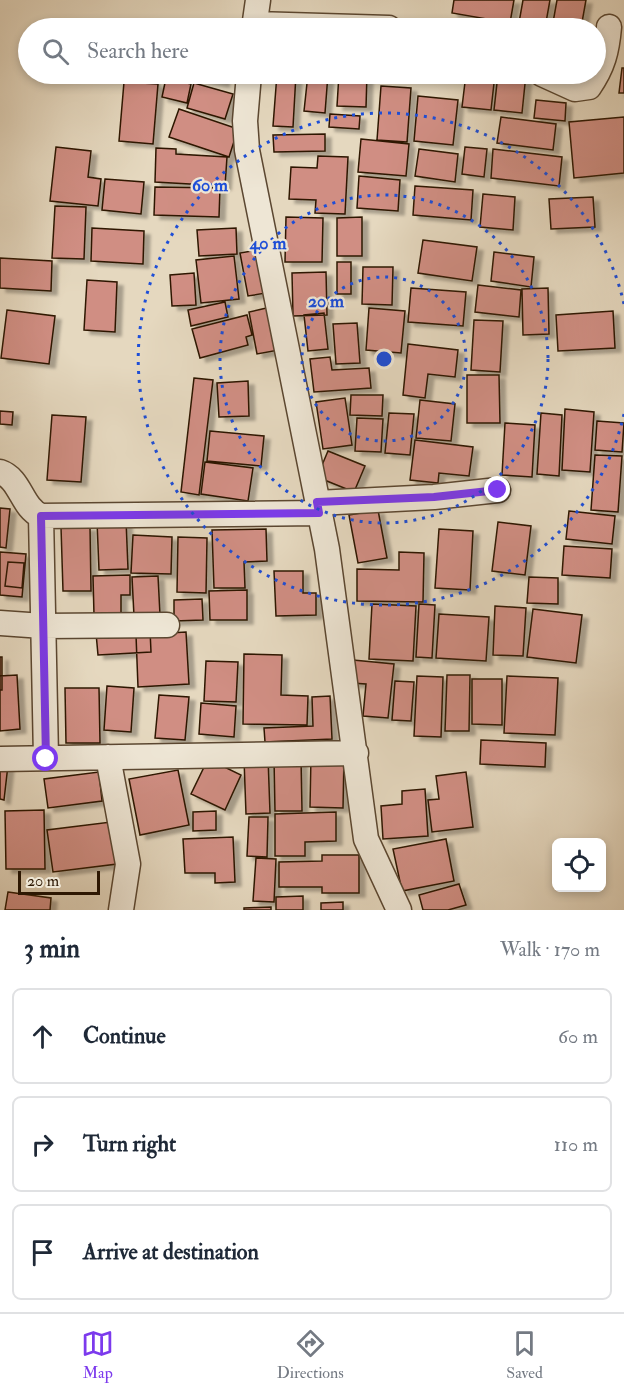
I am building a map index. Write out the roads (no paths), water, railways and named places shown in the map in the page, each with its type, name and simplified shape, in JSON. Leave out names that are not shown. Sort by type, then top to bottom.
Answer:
[{"type":"street","points":[[606,57],[609,27]]},
{"type":"street","points":[[248,84],[245,121],[247,150],[318,508],[356,753],[366,839],[399,910]]},
{"type":"street","points":[[564,84],[575,89],[589,87],[591,84]]},
{"type":"street","points":[[0,472],[11,477],[32,512],[41,516],[318,508],[498,490]]},
{"type":"street","points":[[41,516],[46,759]]},
{"type":"street","points":[[0,623],[43,626],[167,625]]},
{"type":"street","points":[[0,759],[356,753]]},
{"type":"street","points":[[108,758],[128,864],[121,910]]}]
